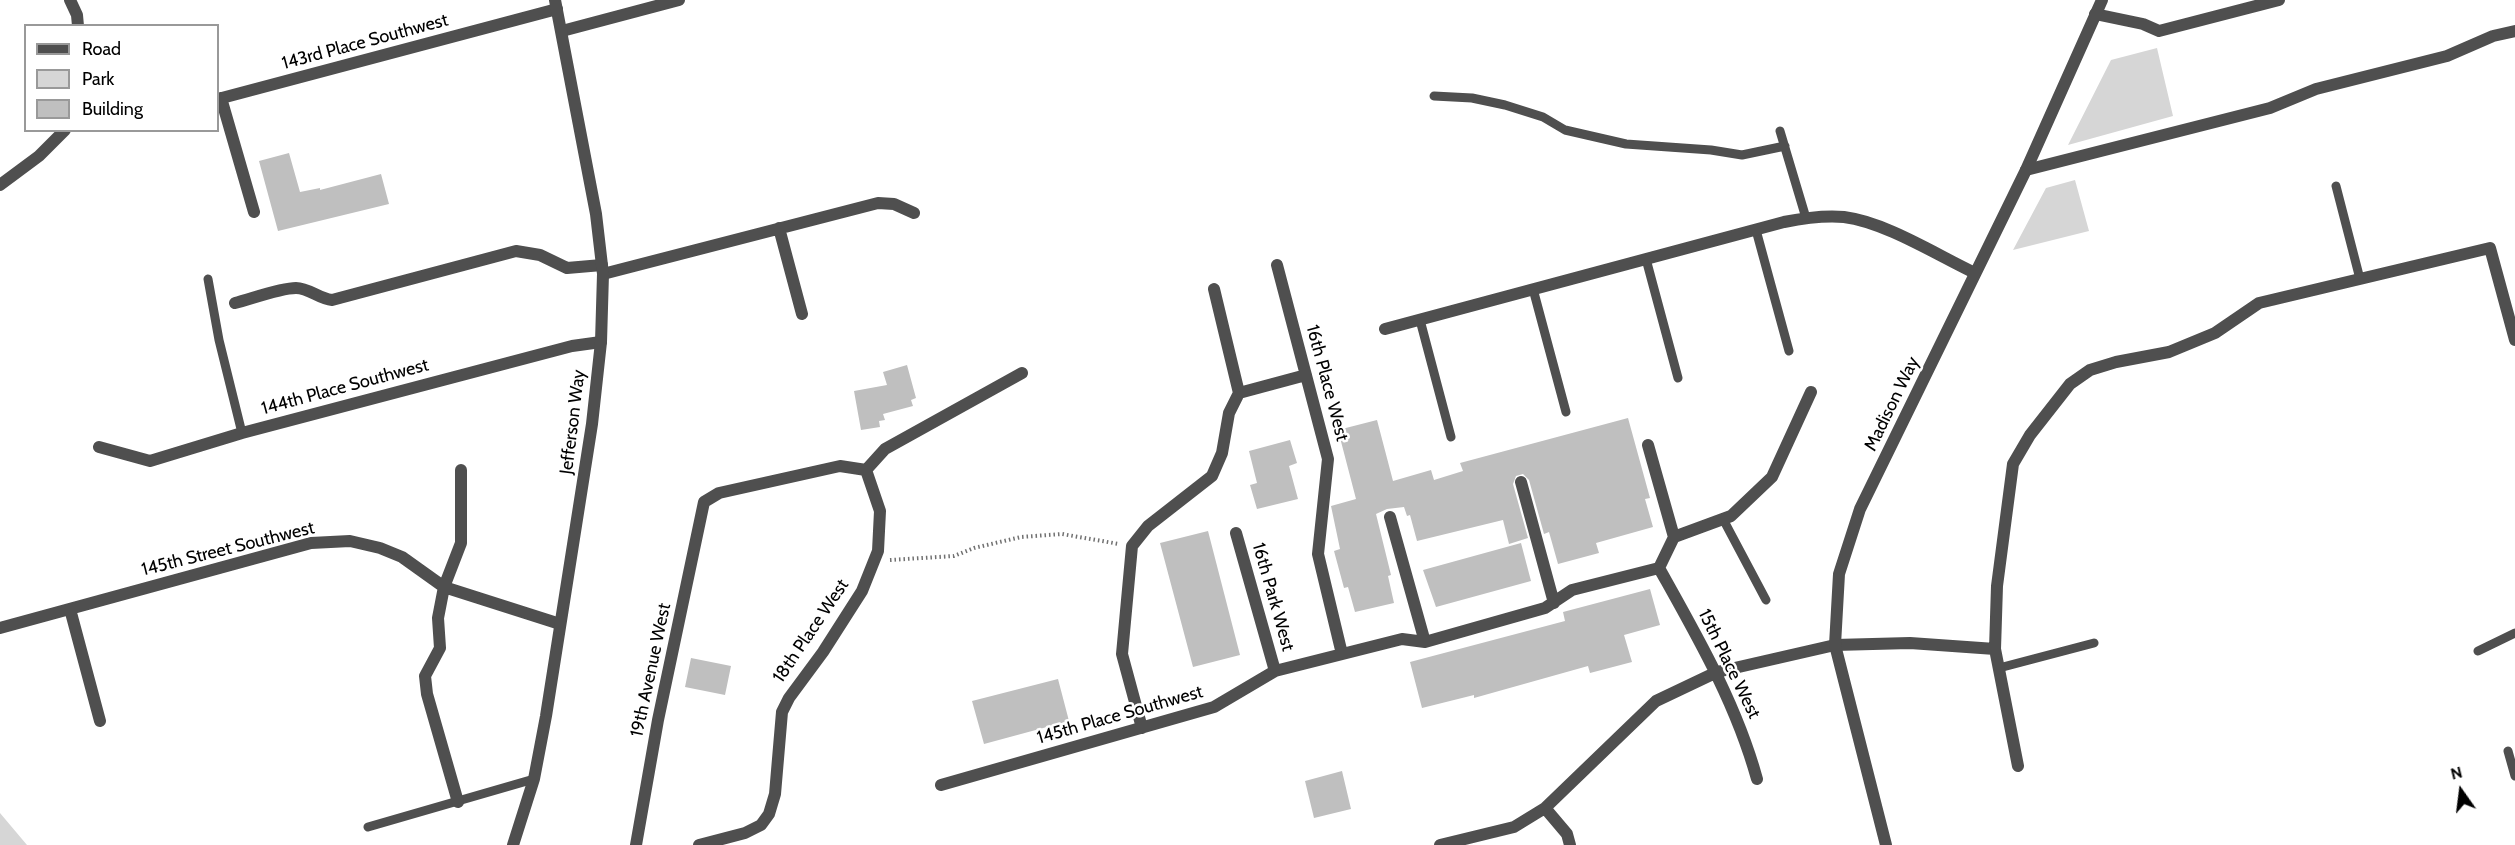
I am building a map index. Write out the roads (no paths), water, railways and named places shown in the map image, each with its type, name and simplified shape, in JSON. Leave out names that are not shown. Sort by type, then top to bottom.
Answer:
[{"type":"street","points":[[70,0],[78,15],[78,24]]},
{"type":"street","points":[[562,31],[679,0]]},
{"type":"street","name":"Madison Way","points":[[1886,845],[1835,645],[1839,574],[1860,509],[2026,170],[2102,0]]},
{"type":"street","points":[[2095,14],[2144,24],[2159,31],[2279,0]]},
{"type":"street","name":"Jefferson Way","points":[[513,845],[534,779],[592,424],[601,342],[603,269],[596,214],[556,5]]},
{"type":"street","name":"143rd Place Southwest","points":[[219,99],[556,5]]},
{"type":"street","points":[[2026,170],[2270,108],[2316,89],[2447,56],[2493,36],[2515,31]]},
{"type":"street","points":[[219,99],[254,212]]},
{"type":"street","points":[[0,185],[39,156],[63,132]]},
{"type":"street","points":[[235,303],[296,288],[309,291],[320,299],[332,300],[516,251],[540,255],[567,268],[603,269],[878,203],[894,204],[914,213]]},
{"type":"street","points":[[1385,329],[1806,218],[1845,217],[1879,226],[1975,273]]},
{"type":"street","points":[[779,228],[802,314]]},
{"type":"street","points":[[2018,766],[1995,649],[1997,586],[2013,464],[2030,435],[2070,384],[2090,370],[2116,362],[2169,352],[2215,333],[2259,303],[2490,248],[2515,340]]},
{"type":"street","name":"16th Place West","points":[[1277,265],[1328,459],[1318,554],[1342,654]]},
{"type":"street","points":[[1142,728],[1122,654],[1132,546],[1148,526],[1212,476],[1222,453],[1229,413],[1239,393],[1214,289]]},
{"type":"street","name":"144th Place Southwest","points":[[99,447],[150,461],[242,433],[572,346],[601,342]]},
{"type":"street","points":[[866,470],[885,449],[1022,372]]},
{"type":"street","points":[[1239,393],[1306,375]]},
{"type":"street","points":[[1674,537],[1727,518],[1772,477],[1811,392]]},
{"type":"street","points":[[1648,446],[1674,537],[1659,568]]},
{"type":"street","name":"19th Avenue West","points":[[636,845],[658,720],[704,502],[719,492],[840,466],[866,470]]},
{"type":"street","points":[[458,802],[427,694],[425,676],[440,648],[438,618],[444,587],[461,543],[461,470]]},
{"type":"street","name":"18th Place West","points":[[699,845],[745,833],[760,825],[769,814],[775,794],[782,712],[789,698],[823,652],[862,591],[878,551],[880,511],[866,470]]},
{"type":"street","points":[[1521,482],[1554,603]]},
{"type":"street","points":[[1390,517],[1425,642]]},
{"type":"street","name":"16th Park West","points":[[1236,533],[1275,671]]},
{"type":"street","name":"145th Street Southwest","points":[[0,628],[311,543],[350,542],[380,548],[402,557],[444,587],[560,624]]},
{"type":"street","name":"145th Place Southwest","points":[[941,785],[1214,707],[1275,671],[1402,639],[1425,642],[1545,608],[1572,590],[1659,568]]},
{"type":"street","name":"15th Place West","points":[[1659,568],[1717,672],[1747,744],[1757,779]]},
{"type":"street","points":[[70,609],[100,721]]},
{"type":"street","points":[[1440,845],[1514,827],[1545,808],[1656,701],[1717,672],[1835,645],[1910,643],[1995,649]]},
{"type":"street","points":[[1545,808],[1567,834],[1570,845]]},
{"type":"lane","points":[[1434,96],[1472,98],[1505,105],[1543,117],[1565,130],[1626,144],[1711,150],[1742,155],[1785,146]]},
{"type":"lane","points":[[1780,131],[1806,218]]},
{"type":"lane","points":[[2336,186],[2360,279]]},
{"type":"lane","points":[[1756,230],[1789,351]]},
{"type":"lane","points":[[1646,259],[1678,378]]},
{"type":"lane","points":[[208,279],[219,340],[242,433]]},
{"type":"lane","points":[[1533,289],[1566,412]]},
{"type":"lane","points":[[1420,320],[1451,437]]},
{"type":"lane","points":[[1727,518],[1766,600]]},
{"type":"lane","points":[[2478,651],[2515,633]]},
{"type":"lane","points":[[1999,668],[2094,643]]},
{"type":"lane","points":[[2508,751],[2515,776]]},
{"type":"lane","points":[[368,827],[534,779]]}]
